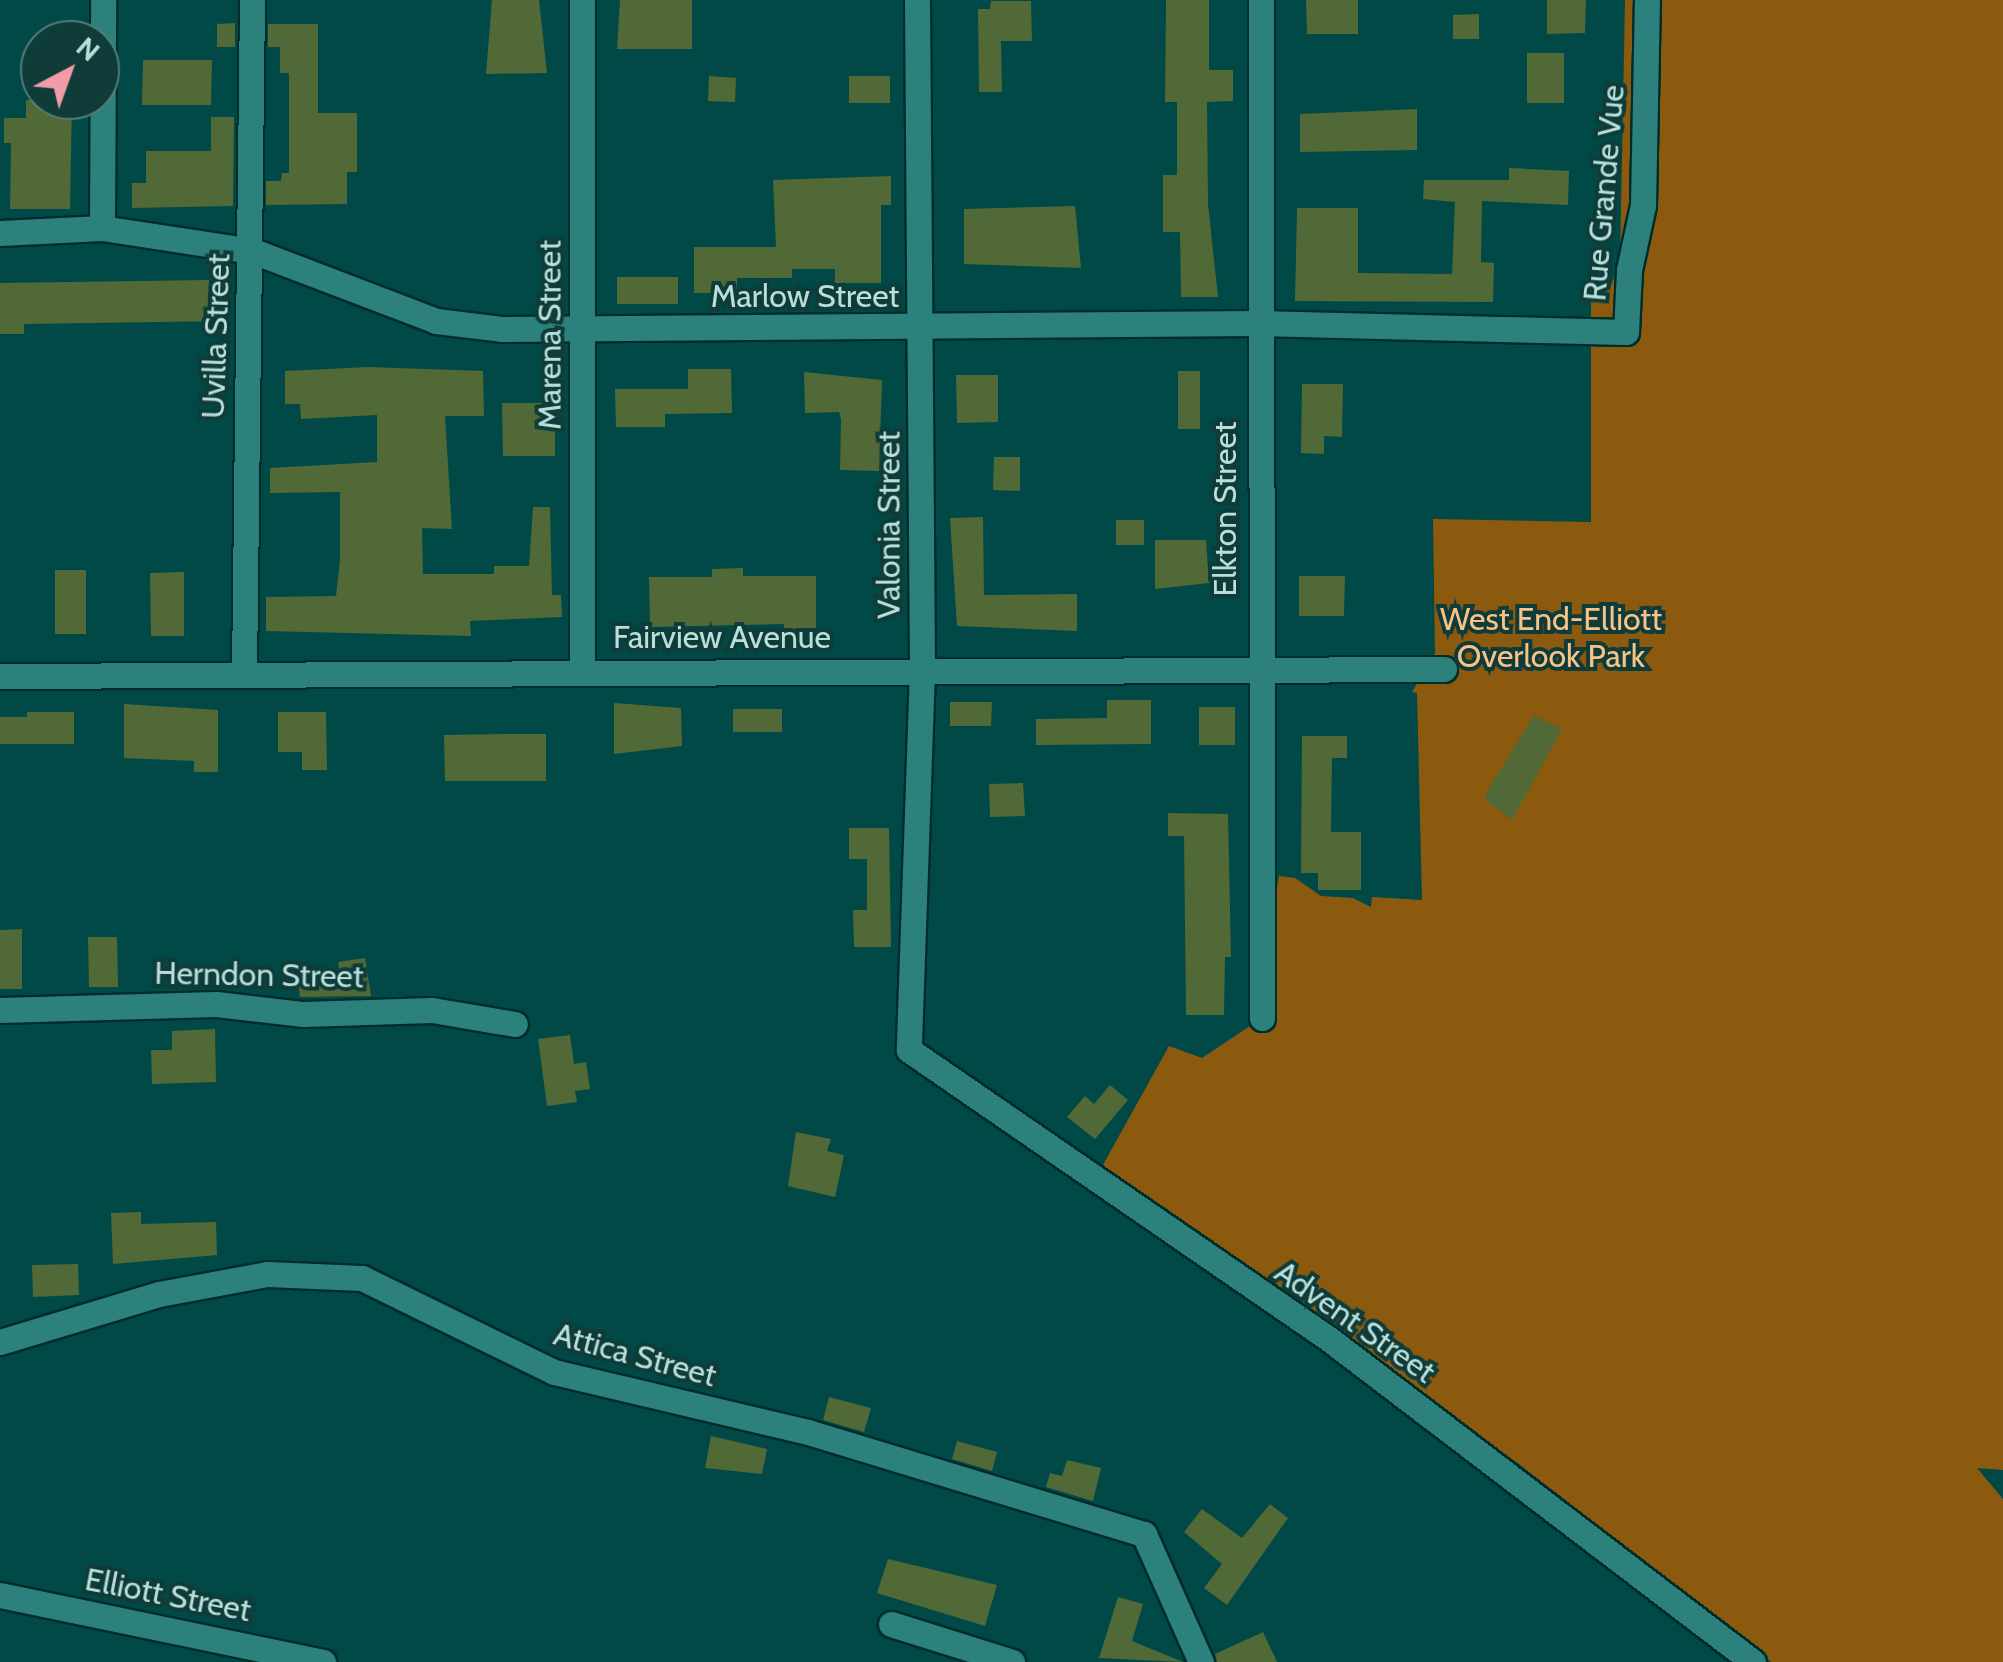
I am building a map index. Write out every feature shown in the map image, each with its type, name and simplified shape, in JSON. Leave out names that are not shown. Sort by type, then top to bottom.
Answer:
[{"type":"street","points":[[102,0],[102,228]]},
{"type":"street","name":"Uvilla Street","points":[[244,674],[242,499],[253,251],[252,0]]},
{"type":"street","name":"Marena Street","points":[[582,0],[582,670]]},
{"type":"street","name":"Valonia Street","points":[[910,1050],[922,670],[917,0]]},
{"type":"street","name":"Elkton Street","points":[[1261,0],[1258,671],[1262,1018]]},
{"type":"street","name":"Rue Grande Vue","points":[[1626,332],[1628,270],[1642,206],[1648,0]]},
{"type":"street","name":"Marlow Street","points":[[0,233],[102,228],[253,251],[436,321],[582,329],[921,329],[1258,322],[1626,332]]},
{"type":"street","name":"Fairview Avenue","points":[[0,676],[582,670],[1444,669]]},
{"type":"street","name":"Herndon Street","points":[[0,1010],[216,1004],[303,1014],[432,1010],[515,1024]]},
{"type":"street","name":"Advent Street","points":[[910,1050],[1329,1339],[1753,1662]]},
{"type":"street","name":"Attica Street","points":[[0,1342],[159,1294],[266,1274],[362,1278],[554,1372],[808,1432],[1144,1534],[1201,1662]]},
{"type":"street","name":"Elliott Street","points":[[0,1595],[323,1662]]},
{"type":"street","points":[[891,1624],[1012,1662]]},
{"type":"green space","name":"West End-Elliott Overlook Park","points":[[1625,0],[2003,0],[2003,1470],[1977,1468],[2003,1499],[2003,1662],[1771,1662],[1519,1464],[1099,1172],[1169,1046],[1202,1058],[1253,1024],[1279,876],[1295,878],[1321,896],[1353,898],[1371,907],[1372,897],[1422,900],[1417,693],[1412,692],[1435,653],[1433,519],[1591,522],[1591,298],[1610,288],[1620,261]]},
{"type":"building","points":[[492,0],[539,0],[547,73],[486,74]]},
{"type":"building","points":[[620,0],[692,0],[692,49],[617,49]]},
{"type":"building","points":[[1166,0],[1209,0],[1209,70],[1233,70],[1233,101],[1207,102],[1208,204],[1218,297],[1181,297],[1180,232],[1163,232],[1163,175],[1177,175],[1177,102],[1165,102]]},
{"type":"building","points":[[1306,0],[1358,0],[1358,34],[1307,34]]},
{"type":"building","points":[[1547,0],[1586,0],[1585,33],[1547,34]]},
{"type":"building","points":[[991,1],[1031,1],[1032,41],[1001,41],[1002,92],[979,92],[978,9],[990,9]]},
{"type":"building","points":[[1479,14],[1479,39],[1453,39],[1453,15]]},
{"type":"building","points":[[235,23],[235,47],[217,47],[217,24]]},
{"type":"building","points":[[268,24],[318,24],[318,113],[357,113],[357,172],[347,172],[347,204],[266,205],[266,181],[281,181],[282,173],[289,173],[289,73],[280,73],[280,47],[268,47]]},
{"type":"building","points":[[1527,53],[1564,53],[1564,103],[1527,103]]},
{"type":"building","points":[[143,60],[212,60],[211,105],[142,105]]},
{"type":"building","points":[[709,76],[736,78],[735,102],[708,101]]},
{"type":"building","points":[[849,76],[890,76],[890,103],[849,103]]},
{"type":"building","points":[[1417,109],[1417,150],[1300,152],[1300,114]]},
{"type":"building","points":[[211,117],[234,117],[233,206],[132,208],[132,183],[146,183],[146,151],[211,151]]},
{"type":"building","points":[[4,118],[72,120],[70,209],[10,209],[11,143],[4,143]]},
{"type":"building","points":[[1509,168],[1569,171],[1568,205],[1482,201],[1481,262],[1494,263],[1493,302],[1295,301],[1297,208],[1358,208],[1358,273],[1452,274],[1455,202],[1423,199],[1424,180],[1509,180]]},
{"type":"building","points":[[891,176],[891,205],[881,205],[881,283],[835,283],[835,269],[792,269],[792,278],[737,278],[737,293],[694,293],[694,247],[776,247],[773,180]]},
{"type":"building","points":[[1075,206],[1081,268],[964,264],[964,209]]},
{"type":"building","points":[[617,277],[678,277],[678,304],[617,304]]},
{"type":"building","points":[[209,280],[209,291],[227,290],[226,321],[24,324],[24,334],[0,334],[0,283]]},
{"type":"building","points":[[368,367],[483,371],[484,416],[445,416],[452,529],[422,528],[423,574],[494,574],[494,566],[529,566],[533,507],[550,507],[552,595],[561,595],[562,617],[470,621],[471,636],[266,631],[266,597],[336,596],[340,561],[340,492],[270,493],[270,468],[377,462],[377,415],[301,419],[300,404],[285,404],[285,371]]},
{"type":"building","points":[[688,369],[731,369],[732,413],[665,414],[665,427],[616,427],[615,389],[688,389]]},
{"type":"building","points":[[1178,371],[1200,371],[1200,429],[1178,429]]},
{"type":"building","points":[[804,372],[882,380],[879,471],[840,470],[839,412],[805,413]]},
{"type":"building","points":[[956,375],[998,375],[998,422],[957,423]]},
{"type":"building","points":[[1302,384],[1343,384],[1342,437],[1324,436],[1324,454],[1301,453]]},
{"type":"building","points":[[502,403],[555,403],[555,456],[503,456]]},
{"type":"building","points":[[994,457],[1020,457],[1020,491],[993,490]]},
{"type":"building","points":[[983,517],[984,595],[1077,594],[1077,631],[957,626],[950,518]]},
{"type":"building","points":[[1116,520],[1144,520],[1144,545],[1116,545]]},
{"type":"building","points":[[1155,540],[1206,540],[1209,583],[1155,589]]},
{"type":"building","points":[[743,568],[743,576],[816,576],[816,631],[784,631],[784,624],[650,627],[649,577],[712,577],[712,569]]},
{"type":"building","points":[[55,570],[86,570],[86,634],[55,634]]},
{"type":"building","points":[[184,572],[184,636],[151,636],[150,573]]},
{"type":"building","points":[[1299,576],[1345,576],[1344,616],[1299,616]]},
{"type":"building","points":[[1107,700],[1151,700],[1151,744],[1036,745],[1036,719],[1107,718]]},
{"type":"building","points":[[950,702],[992,702],[991,726],[950,726]]},
{"type":"building","points":[[614,703],[681,708],[682,746],[614,754]]},
{"type":"building","points":[[124,704],[218,710],[218,772],[194,772],[194,761],[124,758]]},
{"type":"building","points":[[1199,707],[1235,707],[1235,745],[1199,745]]},
{"type":"building","points":[[733,709],[782,709],[782,732],[733,732]]},
{"type":"building","points":[[27,712],[74,712],[74,744],[0,744],[0,717],[27,717]]},
{"type":"building","points":[[278,712],[326,712],[327,770],[302,770],[302,752],[278,752]]},
{"type":"building","points":[[1534,716],[1562,729],[1512,820],[1486,801],[1486,793]]},
{"type":"building","points":[[546,734],[546,781],[445,781],[444,735]]},
{"type":"building","points":[[1302,736],[1347,736],[1347,758],[1332,758],[1331,832],[1361,832],[1361,890],[1318,890],[1318,873],[1301,873]]},
{"type":"building","points":[[1023,783],[1025,816],[990,817],[989,784]]},
{"type":"building","points":[[1168,813],[1228,814],[1231,957],[1225,957],[1224,1015],[1186,1015],[1184,836],[1168,836]]},
{"type":"building","points":[[849,828],[889,828],[891,947],[854,947],[853,910],[867,910],[867,859],[849,859]]},
{"type":"building","points":[[22,929],[22,989],[0,989],[0,930]]},
{"type":"building","points":[[88,937],[117,937],[118,987],[89,987]]},
{"type":"building","points":[[365,958],[371,996],[300,997],[298,982],[340,975],[338,962]]},
{"type":"building","points":[[215,1029],[216,1082],[152,1084],[151,1050],[172,1050],[172,1031]]},
{"type":"building","points":[[570,1035],[574,1064],[586,1062],[590,1089],[575,1091],[577,1102],[547,1106],[538,1039]]},
{"type":"building","points":[[1110,1085],[1128,1100],[1095,1139],[1067,1117],[1085,1096],[1094,1104]]},
{"type":"building","points":[[796,1132],[831,1139],[827,1151],[844,1155],[835,1197],[788,1186]]},
{"type":"building","points":[[141,1212],[141,1224],[216,1222],[217,1255],[113,1264],[111,1213]]},
{"type":"building","points":[[78,1264],[79,1295],[33,1297],[32,1265]]},
{"type":"building","points":[[829,1397],[871,1408],[864,1432],[823,1420]]},
{"type":"building","points":[[711,1436],[767,1449],[762,1474],[705,1468]]},
{"type":"building","points":[[957,1441],[997,1452],[992,1471],[952,1459]]},
{"type":"building","points":[[1067,1460],[1101,1468],[1093,1501],[1046,1487],[1050,1473],[1062,1476]]},
{"type":"building","points":[[1270,1504],[1288,1518],[1227,1605],[1204,1588],[1222,1564],[1184,1532],[1202,1509],[1242,1538]]},
{"type":"building","points":[[888,1559],[997,1585],[985,1626],[877,1593]]},
{"type":"building","points":[[1118,1597],[1143,1604],[1132,1641],[1183,1662],[1099,1658]]},
{"type":"building","points":[[1263,1632],[1277,1662],[1217,1662],[1215,1654]]}]
